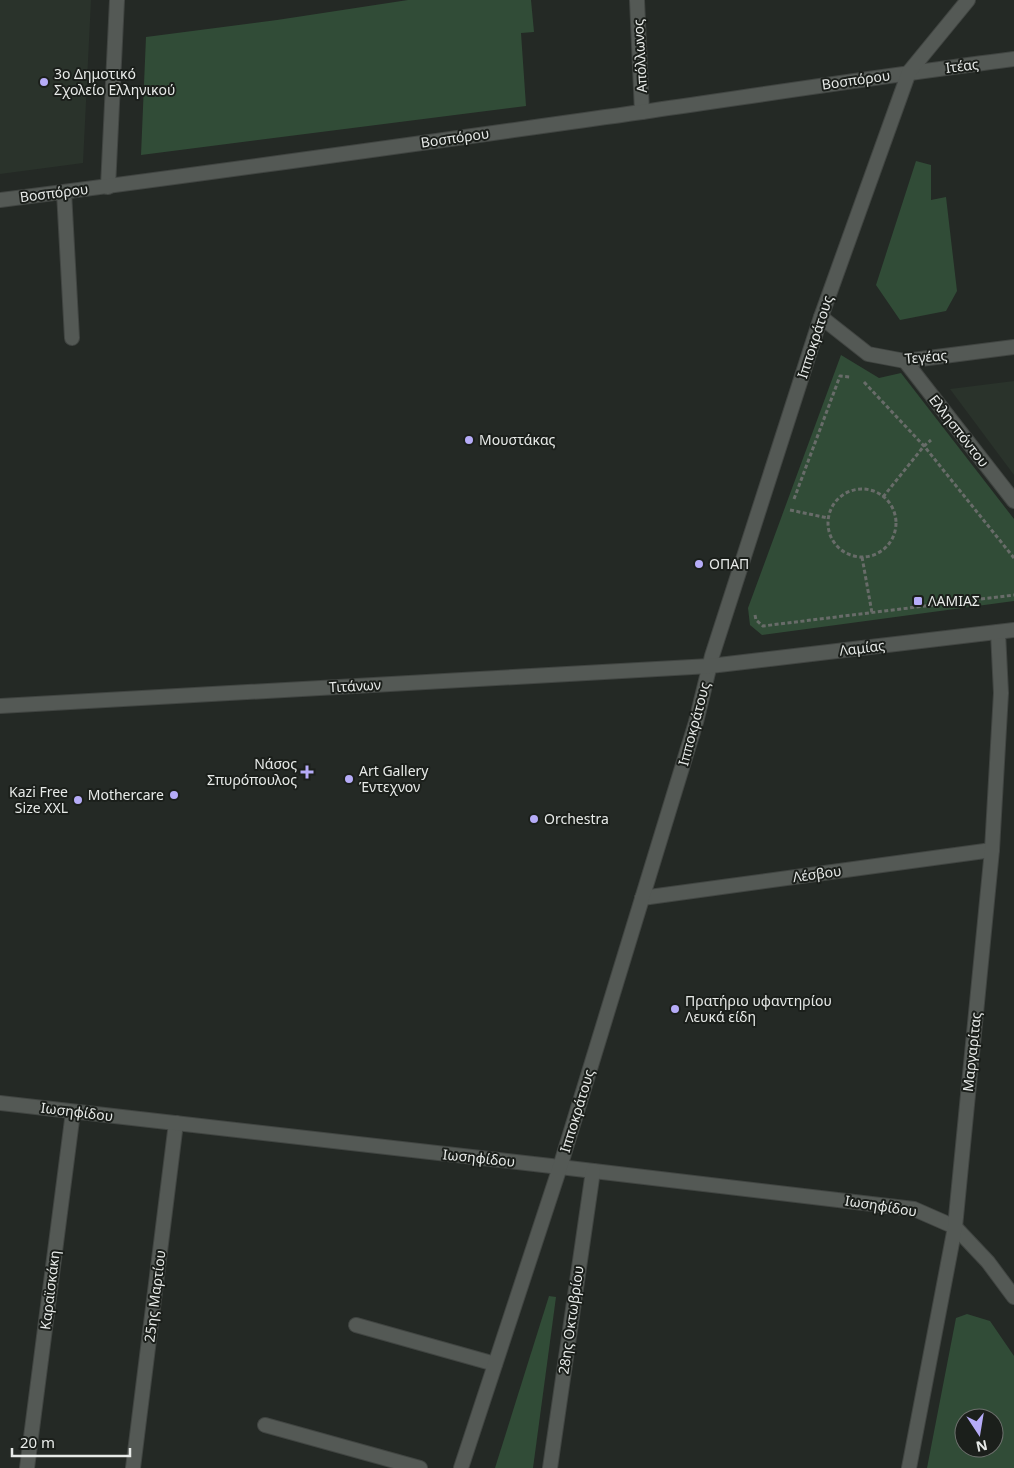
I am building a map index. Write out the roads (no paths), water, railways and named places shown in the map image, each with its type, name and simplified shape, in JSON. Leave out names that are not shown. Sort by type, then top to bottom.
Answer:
[{"type":"street","points":[[108,187],[117,0]]},
{"type":"street","name":"Απόλλωνος","points":[[637,0],[642,112]]},
{"type":"street","name":"Ιπποκράτους","points":[[461,1468],[560,1167],[696,722],[711,661],[821,317],[909,72],[968,0]]},
{"type":"street","name":"Ιτέας","points":[[909,72],[1014,59]]},
{"type":"street","name":"Βοσπόρου","points":[[0,200],[108,187],[642,112],[909,72]]},
{"type":"street","points":[[64,192],[72,338]]},
{"type":"street","name":"Τεγέας","points":[[821,317],[868,354],[905,361],[1014,348]]},
{"type":"street","name":"Ελλησπόντου","points":[[905,361],[1014,501]]},
{"type":"street","name":"Λαμίας","points":[[711,661],[1014,630]]},
{"type":"street","name":"Μαργαρίτας","points":[[909,1468],[955,1227],[992,850],[1001,693],[998,632]]},
{"type":"street","name":"Τιτάνων","points":[[0,706],[711,661]]},
{"type":"street","name":"Λέσβου","points":[[642,898],[992,850]]},
{"type":"street","name":"Ιωσηφίδου","points":[[0,1103],[914,1209],[955,1227]]},
{"type":"street","name":"Καραϊσκάκη","points":[[27,1468],[73,1112]]},
{"type":"street","name":"25ης Μαρτίου","points":[[133,1468],[176,1123]]},
{"type":"street","name":"28ης Οκτωβρίου","points":[[550,1468],[593,1171]]},
{"type":"street","points":[[955,1227],[988,1262],[1014,1297]]},
{"type":"street","points":[[356,1324],[495,1364]]},
{"type":"street","points":[[265,1425],[420,1468]]},
{"type":"place","name":"3ο Δημοτικό Σχολείο Ελληνικού","points":[[44,82]]},
{"type":"place","name":"Μουστάκας","points":[[469,440]]},
{"type":"place","name":"ΟΠΑΠ","points":[[699,564]]},
{"type":"place","name":"ΛΑΜΙΑΣ","points":[[918,601]]},
{"type":"place","name":"Νάσος Σπυρόπουλος","points":[[307,772]]},
{"type":"place","name":"Art Gallery Έντεχνον","points":[[349,779]]},
{"type":"place","name":"Mothercare","points":[[174,795]]},
{"type":"place","name":"Kazi Free Size XXL","points":[[78,800]]},
{"type":"place","name":"Orchestra","points":[[534,819]]},
{"type":"place","name":"Πρατήριο υφαντηρίου Λευκά είδη","points":[[675,1009]]}]
